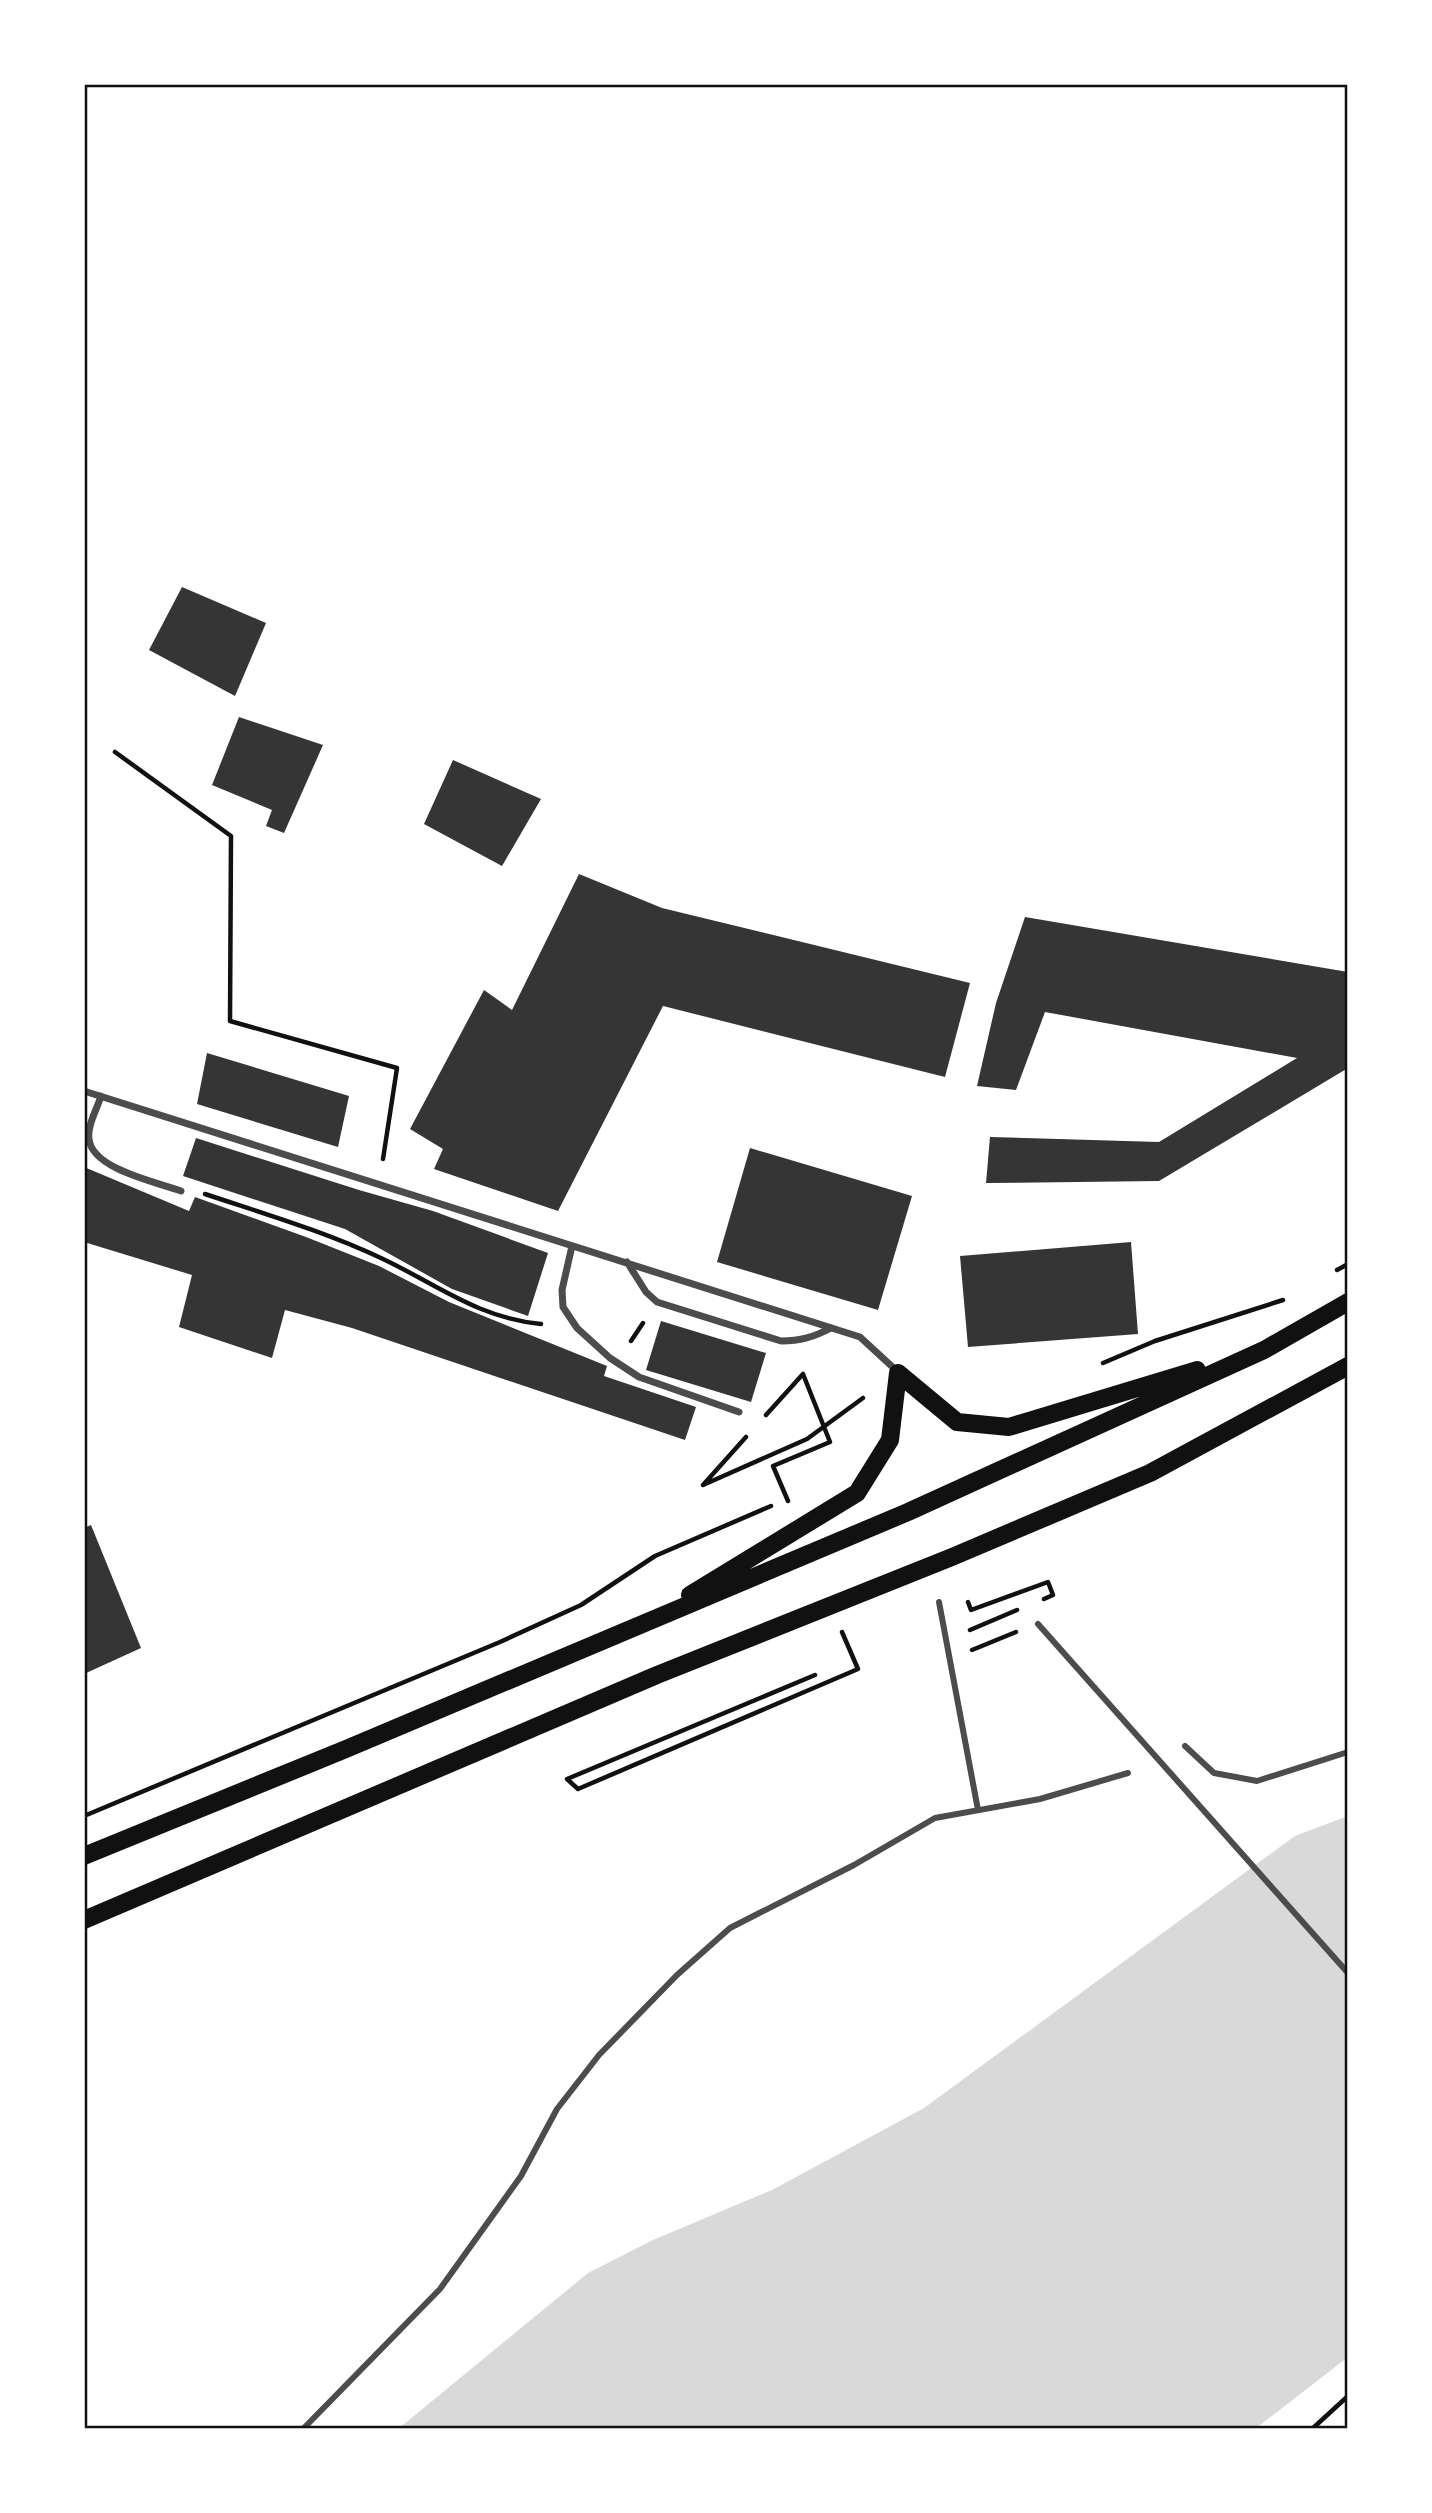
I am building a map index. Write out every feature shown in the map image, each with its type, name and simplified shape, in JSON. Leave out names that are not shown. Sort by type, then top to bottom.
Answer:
[{"type":"main road","points":[[84,1856],[908,1512],[1264,1350],[1348,1302]]},
{"type":"main road","points":[[898,1373],[957,1422],[1009,1427],[1264,1350]]},
{"type":"main road","points":[[84,1920],[657,1675],[939,1562],[1150,1473],[1348,1366]]},
{"type":"main road","points":[[639,1626],[857,1493],[890,1440],[898,1373]]},
{"type":"street","points":[[84,1091],[860,1338],[898,1373]]},
{"type":"street","points":[[101,1096],[88,1136],[91,1148],[97,1156],[110,1166],[181,1191]]},
{"type":"street","points":[[572,1246],[562,1290],[563,1307],[577,1328],[617,1363],[639,1377],[739,1412]]},
{"type":"street","points":[[627,1262],[646,1292],[657,1302],[781,1341],[815,1337],[831,1328]]},
{"type":"street","points":[[939,1602],[978,1810]]},
{"type":"street","points":[[1038,1623],[1348,1973]]},
{"type":"street","points":[[1185,1746],[1214,1773],[1257,1782],[1348,1752]]},
{"type":"street","points":[[303,2429],[440,2289],[521,2176],[557,2109],[599,2055],[677,1975],[730,1928],[854,1865],[934,1818],[1040,1799],[1128,1773]]},
{"type":"path","points":[[115,752],[231,836],[230,1021],[397,1068],[379,1184]]},
{"type":"path","points":[[181,1191],[190,1190],[301,1226],[383,1259],[451,1297],[514,1321],[577,1328]]},
{"type":"path","points":[[1328,1275],[1348,1264]]},
{"type":"path","points":[[1101,1364],[1155,1341],[1286,1299]]},
{"type":"path","points":[[617,1363],[657,1302]]},
{"type":"path","points":[[807,1439],[898,1373]]},
{"type":"path","points":[[84,1816],[500,1642],[581,1605],[655,1556],[795,1495]]},
{"type":"path","points":[[965,1592],[971,1610],[1048,1582],[1053,1595],[1041,1600]]},
{"type":"path","points":[[1029,1605],[970,1630],[971,1651],[1038,1623]]},
{"type":"path","points":[[1311,2429],[1348,2396]]},
{"type":"shaded area","points":[[1348,1816],[1348,2357],[1255,2429],[398,2429],[588,2273],[653,2240],[772,2190],[924,2108],[1295,1836]]},
{"type":"building","points":[[182,587],[266,623],[235,696],[149,650]]},
{"type":"building","points":[[239,717],[323,745],[284,833],[266,826],[272,810],[212,785]]},
{"type":"building","points":[[453,760],[541,799],[502,866],[424,824]]},
{"type":"building","points":[[579,874],[662,908],[970,983],[945,1077],[663,1006],[558,1211],[434,1169],[443,1149],[410,1129],[484,990],[512,1010]]},
{"type":"building","points":[[1025,917],[1348,972],[1348,1068],[1159,1181],[986,1183],[990,1137],[1159,1142],[1297,1058],[1045,1012],[1016,1090],[977,1086],[996,1003]]},
{"type":"building","points":[[207,1053],[349,1096],[338,1147],[197,1104]]},
{"type":"building","points":[[196,1138],[433,1211],[548,1253],[528,1316],[452,1289],[345,1229],[183,1176]]},
{"type":"building","points":[[750,1148],[912,1196],[878,1310],[717,1262]]},
{"type":"building","points":[[84,1167],[189,1211],[195,1197],[306,1237],[379,1266],[449,1302],[607,1366],[604,1376],[696,1407],[685,1440],[352,1328],[285,1310],[272,1358],[179,1327],[192,1275],[84,1242]]},
{"type":"building","points":[[1131,1242],[1138,1334],[968,1347],[960,1256]]},
{"type":"building","points":[[661,1321],[766,1353],[751,1402],[646,1370]]},
{"type":"building","points":[[91,1525],[141,1648],[84,1674],[84,1528]]}]
